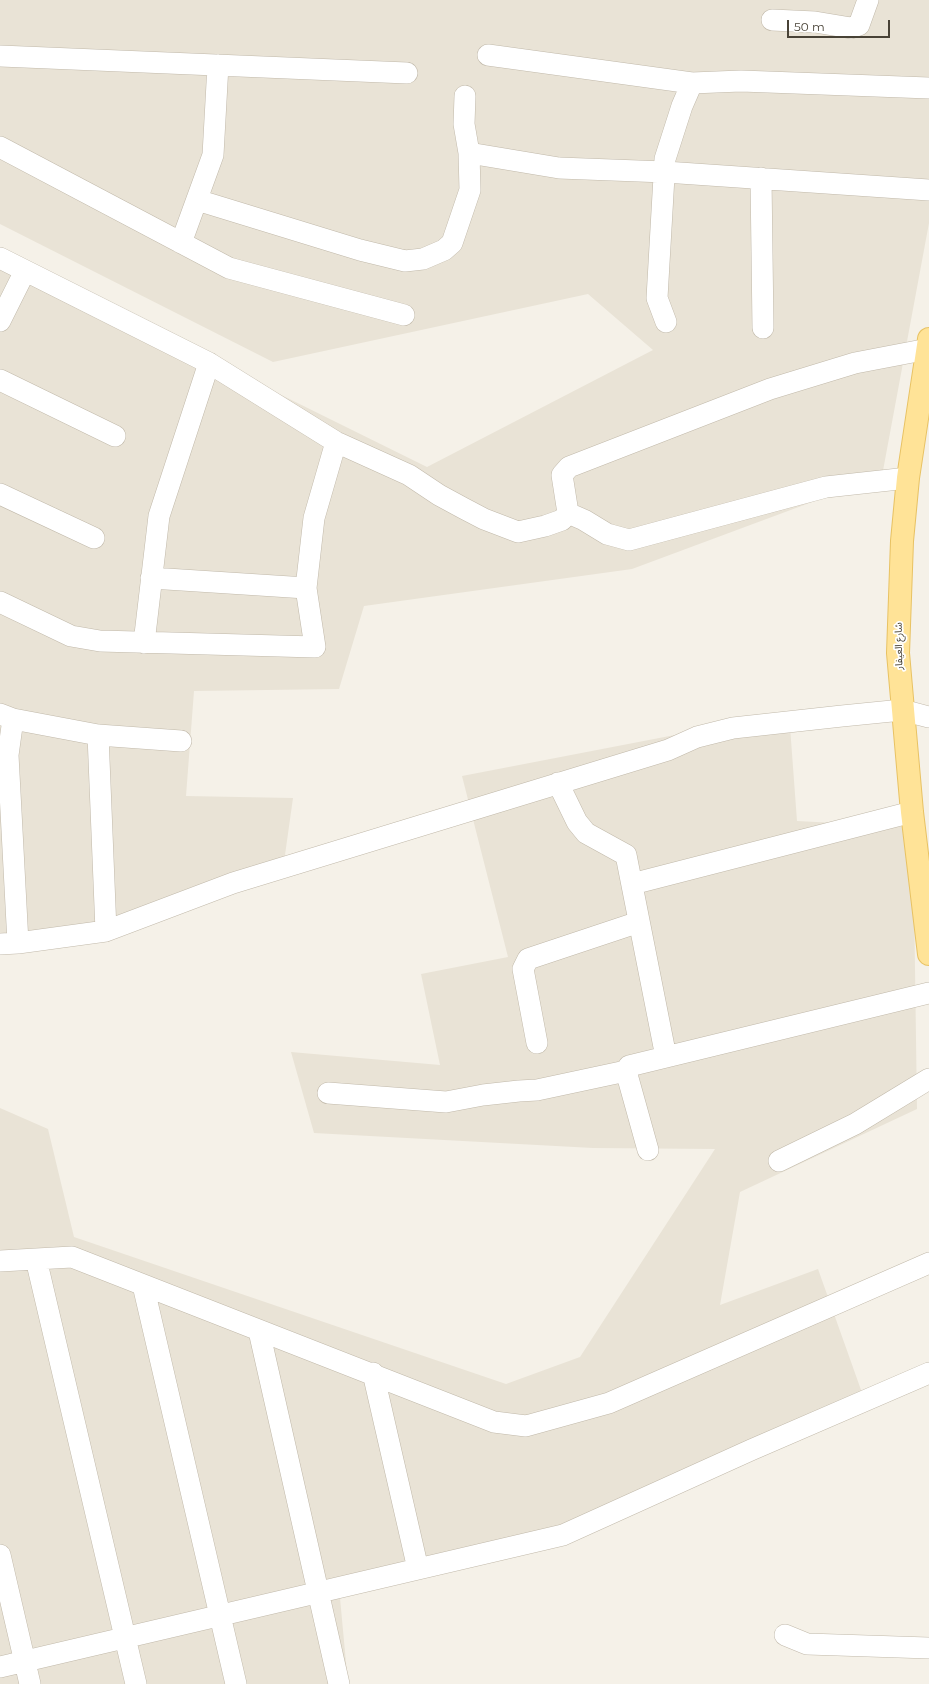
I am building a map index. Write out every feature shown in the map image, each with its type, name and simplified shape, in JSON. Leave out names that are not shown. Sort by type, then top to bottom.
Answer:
[{"type":"main road","name":"شارع العيفار","points":[[928,344],[908,478],[898,609],[898,653],[912,812],[929,954]]},
{"type":"street","points":[[772,20],[815,22],[851,28],[859,25],[868,0]]},
{"type":"street","points":[[488,55],[692,83],[741,81],[929,88]]},
{"type":"street","points":[[0,56],[407,73]]},
{"type":"street","points":[[180,243],[213,155],[218,65]]},
{"type":"street","points":[[666,322],[656,298],[665,159],[676,120],[692,83]]},
{"type":"street","points":[[197,200],[360,250],[405,261],[423,259],[444,250],[452,243],[470,190],[469,153],[464,124],[465,96]]},
{"type":"street","points":[[0,147],[228,268],[404,316]]},
{"type":"street","points":[[469,153],[559,168],[665,172],[929,190]]},
{"type":"street","points":[[761,178],[763,328]]},
{"type":"street","points":[[0,258],[209,363],[336,442],[408,475],[439,495],[484,519],[518,532],[545,526],[562,520],[568,513],[562,475],[569,467],[770,390],[855,363],[928,344]]},
{"type":"street","points":[[0,321],[25,271]]},
{"type":"street","points":[[144,643],[159,516],[209,363]]},
{"type":"street","points":[[0,380],[115,436]]},
{"type":"street","points":[[0,602],[71,636],[100,641],[315,647],[306,588],[314,518],[336,442]]},
{"type":"street","points":[[568,513],[584,520],[607,534],[629,540],[826,487],[908,478]]},
{"type":"street","points":[[0,494],[94,538]]},
{"type":"street","points":[[151,578],[306,588]]},
{"type":"street","points":[[181,741],[98,735],[6,716],[8,755],[9,944],[106,931],[233,883],[668,750],[698,737],[733,728],[902,710],[929,716]]},
{"type":"street","points":[[98,735],[106,931]]},
{"type":"street","points":[[558,783],[577,822],[586,833],[626,855],[666,1057]]},
{"type":"street","points":[[632,884],[912,812]]},
{"type":"street","points":[[537,1043],[523,969],[528,959],[639,922]]},
{"type":"street","points":[[328,1094],[446,1102],[483,1095],[537,1090],[626,1071],[629,1066],[929,993]]},
{"type":"street","points":[[626,1071],[648,1150]]},
{"type":"street","points":[[779,1161],[855,1124],[929,1079]]},
{"type":"street","points":[[0,1261],[72,1257],[259,1331],[373,1373],[494,1422],[526,1426],[609,1403],[929,1263]]},
{"type":"street","points":[[36,1259],[136,1684]]},
{"type":"street","points":[[143,1285],[236,1684]]},
{"type":"street","points":[[259,1331],[339,1684]]},
{"type":"street","points":[[373,1373],[418,1569]]},
{"type":"street","points":[[0,1667],[563,1535],[751,1450],[929,1373]]},
{"type":"street","points":[[0,1554],[30,1684]]},
{"type":"street","points":[[785,1635],[807,1644],[929,1648]]},
{"type":"shaded area","points":[[0,0],[929,0],[929,223],[882,476],[632,569],[364,606],[339,689],[194,691],[186,796],[293,798],[284,862],[127,933],[0,936],[0,256],[427,467],[653,350],[588,294],[273,362],[0,224]]},
{"type":"shaded area","points":[[789,713],[797,821],[913,827],[917,1109],[740,1192],[720,1305],[818,1269],[866,1404],[545,1548],[340,1598],[348,1684],[0,1684],[0,1108],[48,1129],[74,1237],[506,1384],[580,1357],[715,1149],[593,1148],[314,1133],[291,1052],[440,1065],[421,974],[508,957],[462,776]]}]
